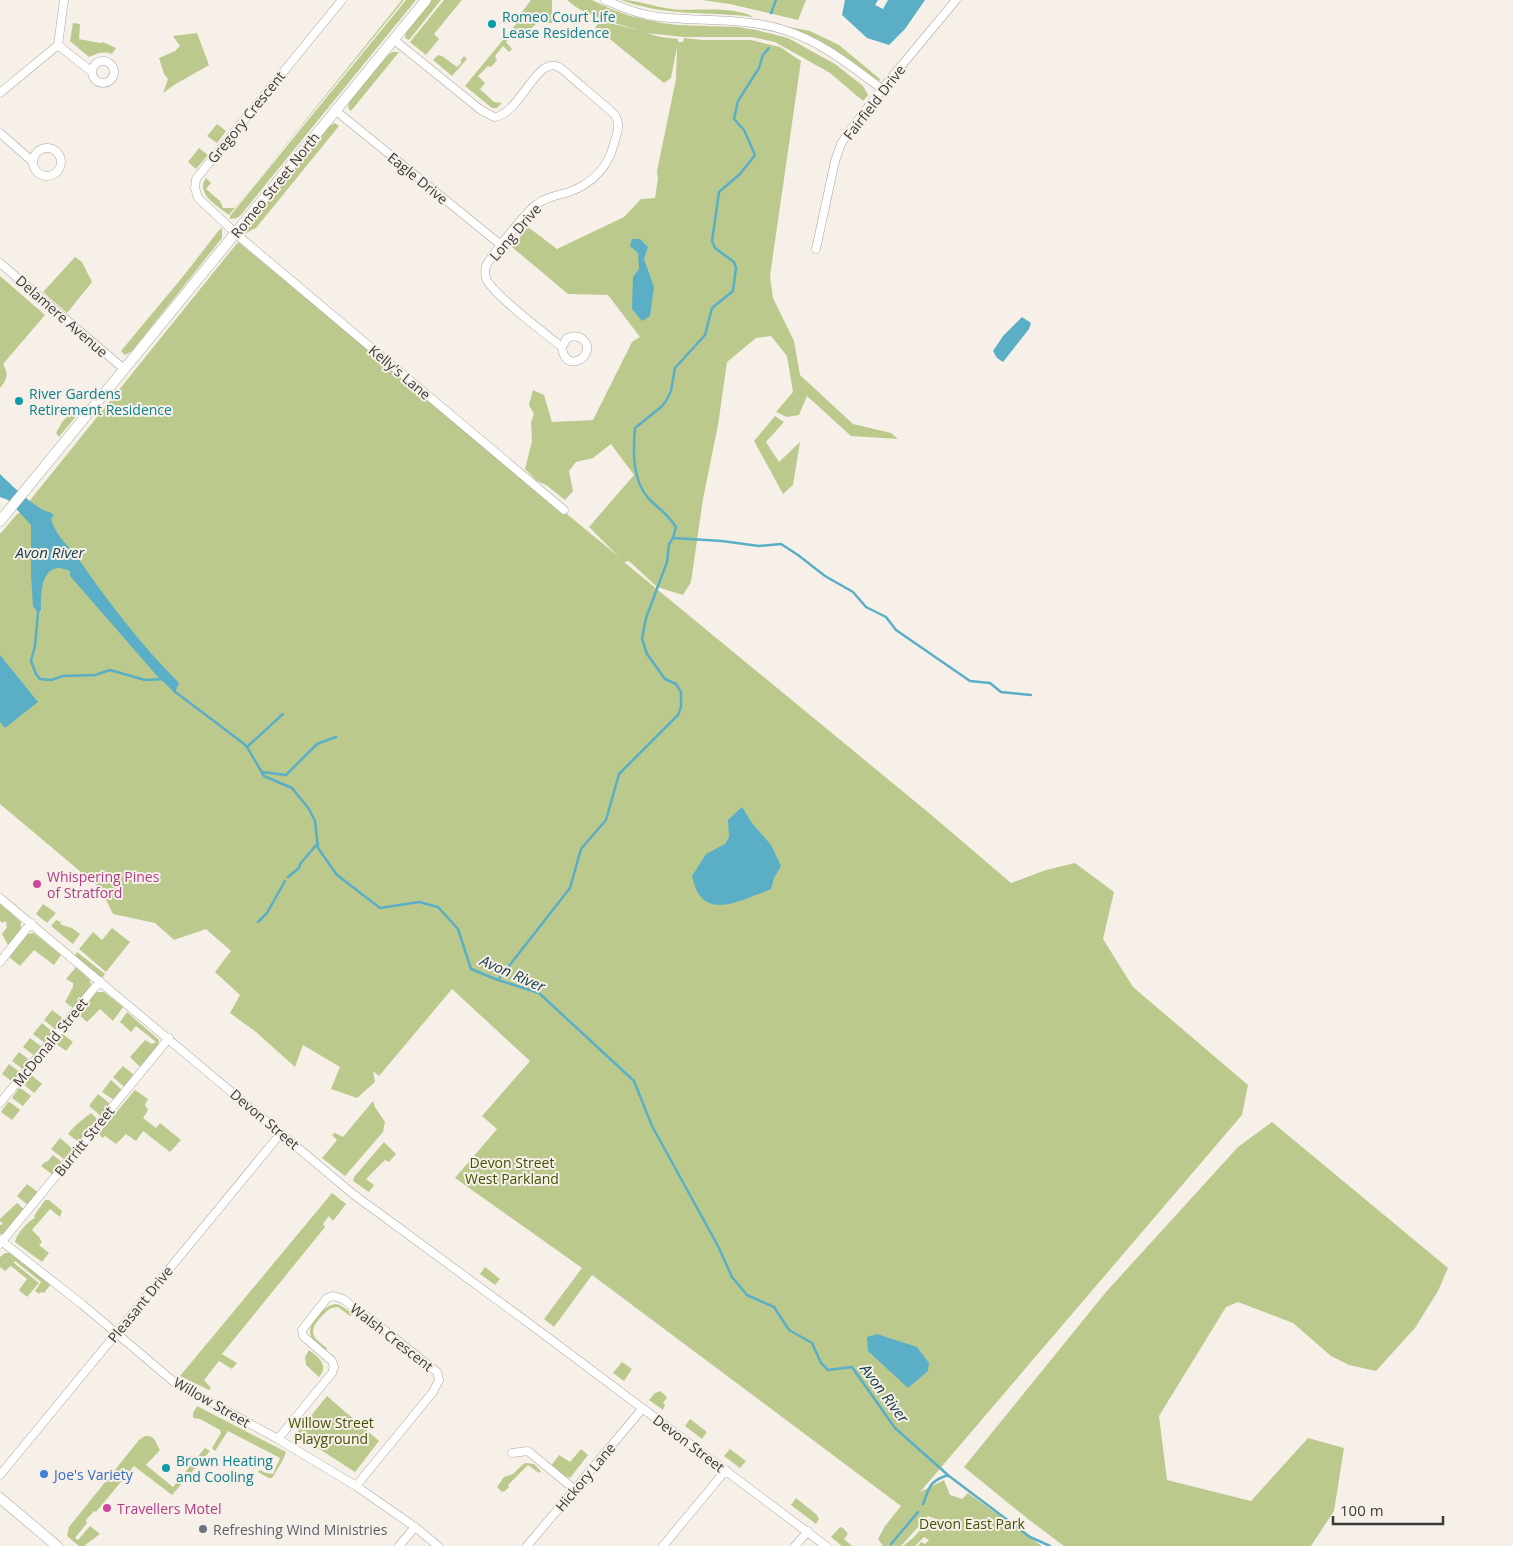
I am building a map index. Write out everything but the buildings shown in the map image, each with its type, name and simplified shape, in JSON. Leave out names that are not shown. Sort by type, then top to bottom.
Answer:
[{"type":"main road","name":"Romeo Street North","points":[[0,521],[426,0]]},
{"type":"main road","points":[[0,1498],[57,1546]]},
{"type":"street","points":[[0,93],[58,46],[64,0]]},
{"type":"street","name":"Gregory Crescent","points":[[236,233],[198,198],[195,188],[196,178],[342,0]]},
{"type":"street","points":[[605,0],[658,17],[729,20],[784,30],[807,39],[833,54],[882,89]]},
{"type":"street","name":"Fairfield Drive","points":[[816,249],[835,161],[841,144],[882,89],[956,0]]},
{"type":"street","name":"Long Drive","points":[[393,39],[481,110],[494,117],[506,113],[544,68],[555,65],[619,120],[610,157],[600,173],[586,184],[572,191],[546,198],[535,205],[501,245],[485,269],[489,284],[497,293],[562,347]]},
{"type":"street","points":[[58,46],[92,72]]},
{"type":"street","name":"Eagle Drive","points":[[335,110],[501,245]]},
{"type":"street","points":[[0,133],[33,162]]},
{"type":"street","name":"Kelly's Lane","points":[[236,233],[564,510]]},
{"type":"street","name":"Delamere Avenue","points":[[0,263],[124,369]]},
{"type":"street","name":"Devon Street","points":[[0,898],[353,1194],[552,1340],[826,1546]]},
{"type":"street","points":[[0,962],[31,923]]},
{"type":"street","name":"McDonald Street","points":[[0,1103],[100,981]]},
{"type":"street","name":"Burritt Street","points":[[1,1242],[169,1038]]},
{"type":"street","name":"Pleasant Drive","points":[[0,1475],[281,1133]]},
{"type":"street","name":"Willow Street","points":[[1,1242],[116,1333],[174,1382],[278,1439],[356,1486],[415,1527],[438,1546]]},
{"type":"street","name":"Walsh Crescent","points":[[278,1439],[332,1373],[334,1367],[332,1361],[303,1336],[302,1330],[328,1298],[333,1296],[343,1299],[437,1372],[439,1380],[432,1392],[356,1486]]},
{"type":"street","name":"Hickory Lane","points":[[527,1546],[643,1408]]},
{"type":"street","points":[[512,1453],[528,1451],[574,1489]]},
{"type":"street","points":[[662,1546],[726,1470]]},
{"type":"street","points":[[399,1546],[415,1527]]},
{"type":"street","points":[[795,1546],[808,1531]]},
{"type":"green space","points":[[402,0],[404,0],[257,181]]},
{"type":"green space","points":[[406,0],[416,0],[240,216],[230,219],[230,216]]},
{"type":"green space","points":[[432,0],[441,0],[409,40],[405,38],[406,31]]},
{"type":"green space","points":[[444,0],[462,0],[434,34],[439,39],[426,55],[410,42]]},
{"type":"green space","points":[[531,0],[552,0],[552,23],[538,22],[525,34],[518,28],[506,42],[512,49],[509,52],[503,46],[495,56],[497,60],[478,76],[485,83],[480,89],[494,102],[502,103],[497,108],[492,108],[465,86],[516,24],[515,21]]},
{"type":"green space","points":[[567,0],[592,0],[630,16],[662,23],[738,27],[788,38],[835,64],[863,86],[868,95],[863,101],[830,73],[775,42],[752,37],[683,37],[646,33],[678,39],[678,42],[683,42],[684,38],[751,40],[780,47],[801,61],[770,276],[773,298],[794,341],[800,375],[853,424],[891,433],[898,439],[851,436],[807,396],[799,415],[787,417],[776,412],[793,392],[787,356],[771,336],[756,338],[727,362],[718,425],[703,499],[691,582],[683,595],[657,587],[629,561],[624,562],[929,813],[1011,883],[1046,870],[1075,863],[1114,892],[1103,939],[1133,987],[1248,1085],[1242,1115],[920,1492],[944,1480],[950,1495],[962,1499],[968,1493],[1042,1546],[918,1546],[921,1542],[925,1544],[929,1540],[924,1537],[915,1546],[903,1546],[930,1519],[940,1526],[944,1522],[928,1516],[901,1546],[883,1546],[878,1539],[885,1526],[901,1506],[592,1275],[554,1327],[544,1319],[582,1268],[455,1178],[497,1129],[482,1116],[530,1061],[452,989],[379,1076],[373,1071],[375,1082],[357,1098],[331,1089],[340,1067],[303,1045],[295,1067],[256,1032],[230,1013],[240,995],[215,972],[231,951],[206,929],[174,940],[155,923],[113,914],[100,888],[0,804],[0,534],[19,514],[238,242],[619,557],[589,527],[634,475],[611,444],[593,458],[576,462],[569,471],[573,491],[565,500],[546,485],[537,481],[525,469],[532,441],[531,422],[534,414],[529,405],[533,390],[544,395],[552,422],[593,420],[632,342],[640,337],[608,295],[568,294],[512,247],[528,227],[557,249],[624,217],[641,199],[655,198],[658,179],[657,171],[676,79],[677,47],[671,78],[664,83],[595,27],[601,21],[638,30],[592,15]]},
{"type":"green space","points":[[621,0],[682,10],[734,11],[754,17],[655,9]]},
{"type":"green space","points":[[702,0],[806,0],[798,20],[730,4]]},
{"type":"green space","points":[[73,23],[80,24],[79,39],[103,42],[116,48],[112,54],[100,53],[89,57],[70,41]]},
{"type":"green space","points":[[789,27],[810,31],[839,45],[880,79],[879,81],[813,37]]},
{"type":"green space","points":[[197,33],[209,65],[163,93],[168,79],[164,74],[159,58],[175,51],[180,46],[173,36]]},
{"type":"green space","points":[[393,52],[399,52],[351,111],[348,108],[349,102],[386,56]]},
{"type":"green space","points":[[438,55],[457,67],[462,62],[460,61],[464,56],[467,59],[452,76],[433,60]]},
{"type":"green space","points":[[335,123],[339,126],[256,228],[244,234],[245,230],[329,126]]},
{"type":"green space","points":[[217,124],[226,131],[217,143],[207,136]]},
{"type":"green space","points":[[199,148],[208,155],[196,169],[188,162]]},
{"type":"green space","points":[[206,178],[211,183],[206,189],[220,201],[223,208],[235,208],[229,215],[209,199],[203,189]]},
{"type":"green space","points":[[222,228],[222,238],[132,351],[125,355],[121,351]]},
{"type":"green space","points":[[75,257],[82,262],[92,282],[67,313],[43,292]]},
{"type":"green space","points":[[0,276],[45,315],[3,364],[6,377],[0,388]]},
{"type":"green space","points":[[76,408],[81,410],[59,437],[56,433],[62,422]]},
{"type":"green space","points":[[775,416],[784,422],[766,442],[779,462],[800,442],[793,485],[783,494],[754,441]]},
{"type":"green space","points":[[0,903],[21,922],[21,929],[8,945],[2,934],[7,927],[7,923],[0,921]]},
{"type":"green space","points":[[43,904],[56,913],[47,923],[36,914]]},
{"type":"green space","points":[[56,920],[80,934],[73,944],[51,926]]},
{"type":"green space","points":[[112,928],[130,942],[106,972],[79,949],[93,932],[102,940]]},
{"type":"green space","points":[[34,933],[61,955],[54,965],[34,950],[20,966],[9,957],[28,934]]},
{"type":"green space","points":[[77,952],[105,974],[102,978],[75,956]]},
{"type":"green space","points":[[76,967],[90,980],[91,986],[73,1008],[65,1002],[73,987],[73,983],[66,979]]},
{"type":"green space","points":[[104,992],[123,1007],[113,1021],[100,1009],[87,1022],[79,1015],[95,993]]},
{"type":"green space","points":[[52,1010],[64,1019],[56,1030],[44,1020]]},
{"type":"green space","points":[[127,1012],[159,1040],[155,1051],[142,1066],[139,1066],[130,1057],[145,1040],[152,1044],[156,1042],[136,1026],[131,1032],[120,1022]]},
{"type":"green space","points":[[42,1023],[54,1033],[45,1043],[33,1034]]},
{"type":"green space","points":[[63,1034],[73,1042],[66,1051],[55,1043]]},
{"type":"green space","points":[[30,1038],[42,1047],[35,1056],[23,1047]]},
{"type":"green space","points":[[19,1052],[31,1061],[24,1070],[12,1061]]},
{"type":"green space","points":[[9,1064],[21,1073],[14,1083],[2,1074]]},
{"type":"green space","points":[[123,1066],[134,1075],[125,1086],[113,1077]]},
{"type":"green space","points":[[30,1074],[42,1084],[34,1093],[23,1084]]},
{"type":"green space","points":[[111,1080],[122,1090],[114,1100],[102,1092]]},
{"type":"green space","points":[[19,1088],[31,1096],[23,1106],[12,1098]]},
{"type":"green space","points":[[135,1090],[148,1099],[145,1105],[148,1110],[143,1118],[156,1128],[160,1123],[181,1140],[170,1152],[143,1131],[136,1141],[126,1134],[116,1144],[105,1136],[102,1138],[99,1133]]},
{"type":"green space","points":[[98,1094],[110,1105],[101,1116],[89,1106]]},
{"type":"green space","points":[[373,1101],[385,1122],[383,1132],[345,1176],[322,1158],[337,1140],[332,1135],[335,1133],[343,1137]]},
{"type":"green space","points":[[8,1102],[20,1110],[12,1120],[1,1112]]},
{"type":"green space","points":[[91,1113],[98,1120],[80,1143],[68,1134]]},
{"type":"green space","points":[[1272,1122],[1448,1268],[1438,1291],[1415,1328],[1376,1371],[1349,1365],[1331,1356],[1293,1323],[1238,1302],[1226,1307],[1159,1416],[1167,1480],[1251,1501],[1308,1438],[1344,1448],[1334,1511],[1311,1546],[1064,1546],[964,1467],[1106,1292],[1238,1147]]},
{"type":"green space","points":[[60,1138],[74,1150],[65,1160],[51,1149]]},
{"type":"green space","points":[[384,1142],[396,1154],[389,1162],[385,1160],[366,1179],[374,1185],[369,1192],[353,1181],[354,1177]]},
{"type":"green space","points":[[53,1155],[63,1163],[53,1175],[41,1166]]},
{"type":"green space","points":[[27,1184],[39,1193],[29,1206],[17,1196]]},
{"type":"green space","points":[[332,1193],[346,1204],[333,1221],[329,1216],[323,1224],[325,1227],[222,1354],[237,1363],[232,1369],[219,1361],[204,1380],[211,1388],[209,1390],[180,1376]]},
{"type":"green space","points":[[45,1200],[49,1200],[62,1211],[60,1217],[50,1209],[32,1230],[42,1242],[39,1245],[49,1253],[42,1262],[15,1242],[23,1228],[35,1218],[34,1216]]},
{"type":"green space","points":[[17,1203],[25,1210],[5,1234],[0,1234],[0,1225],[3,1224],[0,1219]]},
{"type":"green space","points":[[5,1253],[10,1253],[51,1284],[44,1293],[41,1292],[39,1294],[35,1291],[41,1282],[15,1261],[14,1263],[39,1283],[27,1297],[19,1290],[27,1279],[11,1266],[5,1271],[0,1267],[0,1257]]},
{"type":"green space","points":[[485,1267],[500,1279],[495,1285],[480,1274]]},
{"type":"green space","points":[[336,1304],[353,1314],[350,1316],[338,1307],[331,1308],[315,1324],[314,1336],[327,1348],[326,1350],[312,1338],[311,1326],[321,1311]]},
{"type":"green space","points":[[309,1350],[322,1362],[323,1369],[319,1377],[306,1365],[305,1357]]},
{"type":"green space","points":[[622,1362],[632,1369],[624,1381],[613,1373]]},
{"type":"green space","points":[[660,1391],[667,1398],[663,1403],[665,1405],[663,1410],[649,1400],[655,1393]]},
{"type":"green space","name":"Willow Street Playground","points":[[327,1396],[379,1441],[355,1472],[296,1434]]},
{"type":"green space","points":[[197,1406],[286,1452],[272,1478],[258,1472],[260,1470],[273,1474],[280,1458],[228,1431],[215,1451],[212,1448],[221,1433],[220,1430],[200,1419],[193,1418],[193,1413]]},
{"type":"green space","points":[[690,1419],[707,1432],[702,1439],[685,1426]]},
{"type":"green space","points":[[145,1436],[153,1438],[160,1450],[146,1465],[173,1487],[205,1448],[210,1451],[172,1495],[134,1466],[96,1512],[94,1511],[86,1520],[87,1523],[75,1538],[78,1540],[90,1526],[100,1534],[84,1546],[79,1546],[67,1536],[69,1527],[139,1440]]},
{"type":"green space","points":[[581,1449],[588,1455],[570,1478],[552,1465],[559,1455],[570,1462]]},
{"type":"green space","points":[[730,1449],[746,1461],[740,1468],[724,1456]]},
{"type":"green space","points":[[526,1463],[534,1464],[541,1471],[539,1473],[528,1465],[508,1485],[509,1487],[505,1491],[502,1492],[497,1487],[504,1477],[513,1474]]},
{"type":"green space","points":[[796,1498],[816,1514],[819,1519],[816,1524],[791,1505]]},
{"type":"green space","points":[[840,1527],[848,1534],[844,1539],[852,1546],[842,1546],[831,1537]]},
{"type":"water","points":[[845,0],[878,0],[875,5],[883,9],[888,0],[925,0],[905,29],[889,45],[867,38],[842,15]]},
{"type":"water","points":[[632,239],[640,239],[648,247],[644,259],[654,287],[650,316],[642,321],[632,309],[633,277],[639,269],[638,253],[630,246]]},
{"type":"water","points":[[1022,317],[1031,323],[1029,329],[1003,362],[997,358],[993,351],[1003,336]]},
{"type":"water","name":"Avon River","points":[[0,474],[32,502],[54,515],[51,519],[60,537],[74,552],[137,637],[179,683],[175,693],[158,677],[70,576],[70,571],[58,568],[48,574],[43,585],[41,610],[38,613],[33,606],[31,525],[8,500],[0,497]]},
{"type":"water","points":[[0,655],[38,702],[5,728],[0,722]]},
{"type":"water","points":[[742,807],[752,823],[771,845],[781,866],[774,878],[771,889],[733,903],[719,905],[706,902],[699,895],[692,876],[706,854],[725,844],[729,837],[728,820]]},
{"type":"water","points":[[877,1334],[917,1347],[929,1363],[928,1371],[908,1388],[868,1351],[867,1337]]},
{"type":"waterway","points":[[771,13],[776,0]]},
{"type":"waterway","points":[[498,980],[570,888],[581,849],[606,820],[619,774],[678,715],[681,707],[681,692],[676,684],[665,679],[647,654],[642,639],[646,618],[667,562],[669,544],[676,527],[649,499],[639,484],[634,456],[635,428],[666,401],[671,391],[675,368],[705,335],[712,308],[733,291],[736,268],[734,262],[715,248],[712,241],[719,192],[740,174],[755,155],[744,130],[734,119],[738,101],[759,68],[763,55],[769,48]]},
{"type":"waterway","points":[[673,538],[722,541],[759,546],[781,544],[825,576],[853,592],[866,607],[886,617],[896,630],[970,681],[990,683],[1001,692],[1031,695]]},
{"type":"waterway","points":[[38,613],[35,646],[31,661],[40,679],[51,680],[63,676],[95,675],[110,670],[145,680],[163,679]]},
{"type":"waterway","name":"Avon River","points":[[174,691],[243,743],[264,776],[292,788],[309,809],[315,821],[318,848],[337,875],[380,908],[419,902],[438,907],[458,929],[471,969],[539,993],[634,1081],[652,1126],[718,1246],[732,1277],[747,1295],[774,1307],[789,1330],[812,1343],[821,1363],[828,1370],[852,1367],[895,1428],[949,1476],[1030,1537],[1050,1546]]},
{"type":"waterway","points":[[247,747],[283,714]]},
{"type":"waterway","points":[[262,772],[286,775],[317,744],[336,737]]},
{"type":"waterway","points":[[288,877],[299,868],[300,864],[318,843]]},
{"type":"waterway","points":[[258,922],[267,913],[285,881]]},
{"type":"waterway","points":[[923,1504],[933,1483],[948,1475]]},
{"type":"waterway","points":[[891,1544],[918,1512]]},
{"type":"place","name":"Romeo Court Life Lease Residence","points":[[492,24]]},
{"type":"place","name":"River Gardens Retirement Residence","points":[[19,401]]},
{"type":"place","name":"Whispering Pines of Stratford","points":[[37,884]]},
{"type":"place","name":"Brown Heating and Cooling","points":[[166,1468]]},
{"type":"place","name":"Joe's Variety","points":[[44,1474]]},
{"type":"place","name":"Travellers Motel","points":[[107,1508]]},
{"type":"place","name":"Refreshing Wind Ministries","points":[[203,1529]]},
{"type":"park label","name":"Devon Street West Parkland","points":[[512,1170]]},
{"type":"park label","name":"Devon East Park","points":[[972,1523]]}]
